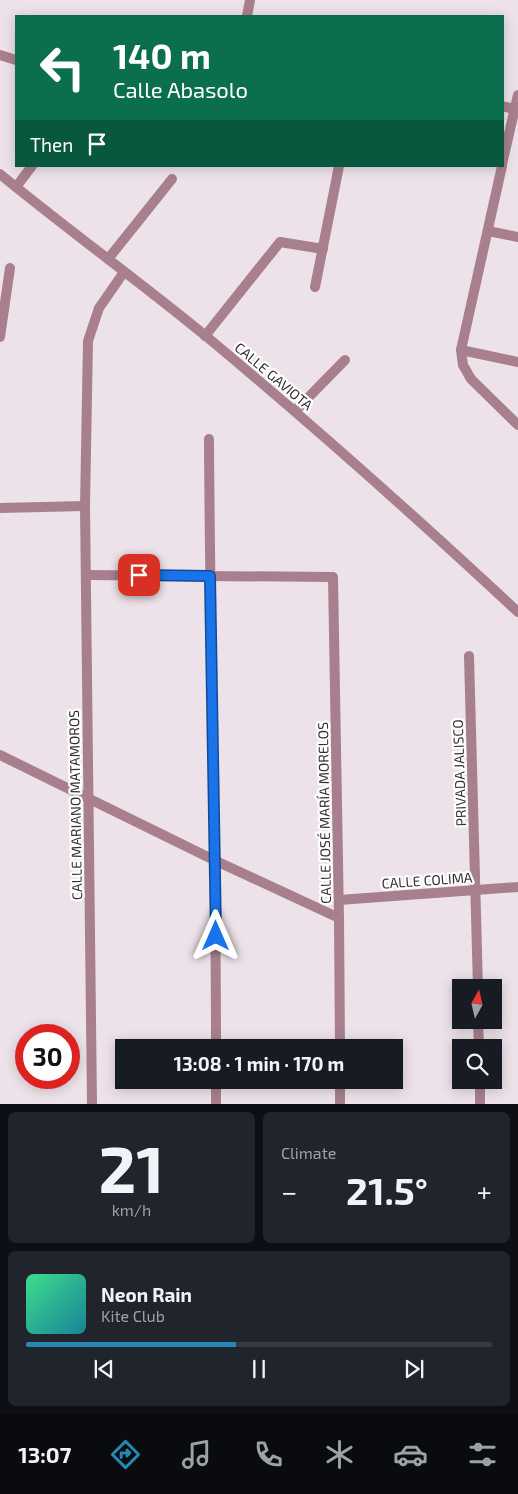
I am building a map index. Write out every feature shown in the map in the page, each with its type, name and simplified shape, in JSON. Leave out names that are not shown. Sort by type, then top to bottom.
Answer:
[{"type":"street","points":[[247,15],[250,0]]},
{"type":"street","points":[[0,55],[15,60]]},
{"type":"street","points":[[504,157],[518,95]]},
{"type":"street","points":[[16,187],[31,167]]},
{"type":"street","points":[[315,287],[340,167]]},
{"type":"street","points":[[502,167],[461,350],[463,365],[471,379],[518,425]]},
{"type":"street","name":"CALLE GAVIOTA","points":[[0,174],[205,336],[295,411],[518,612]]},
{"type":"street","points":[[108,259],[172,179]]},
{"type":"street","points":[[488,231],[518,237]]},
{"type":"street","points":[[205,336],[280,242],[323,249]]},
{"type":"street","points":[[0,337],[10,268]]},
{"type":"street","name":"CALLE MARIANO MATAMOROS","points":[[92,1104],[85,506],[88,341],[99,308],[124,272]]},
{"type":"street","points":[[461,350],[518,362]]},
{"type":"street","points":[[295,411],[345,360]]},
{"type":"street","points":[[209,439],[216,861],[216,1039]]},
{"type":"street","points":[[0,508],[85,506]]},
{"type":"street","points":[[86,575],[210,576]]},
{"type":"street","name":"CALLE JOSÉ MARÍA MORELOS","points":[[210,576],[333,577],[340,918],[340,1039]]},
{"type":"street","name":"PRIVADA JALISCO","points":[[469,656],[478,979]]},
{"type":"street","points":[[0,755],[216,861],[340,918]]},
{"type":"street","name":"CALLE COLIMA","points":[[339,900],[518,887]]},
{"type":"street","points":[[216,1089],[216,1104]]},
{"type":"street","points":[[340,1089],[340,1104]]},
{"type":"street","points":[[480,1089],[480,1104]]},
{"type":"route","points":[[139,575],[210,576],[216,936]]}]
